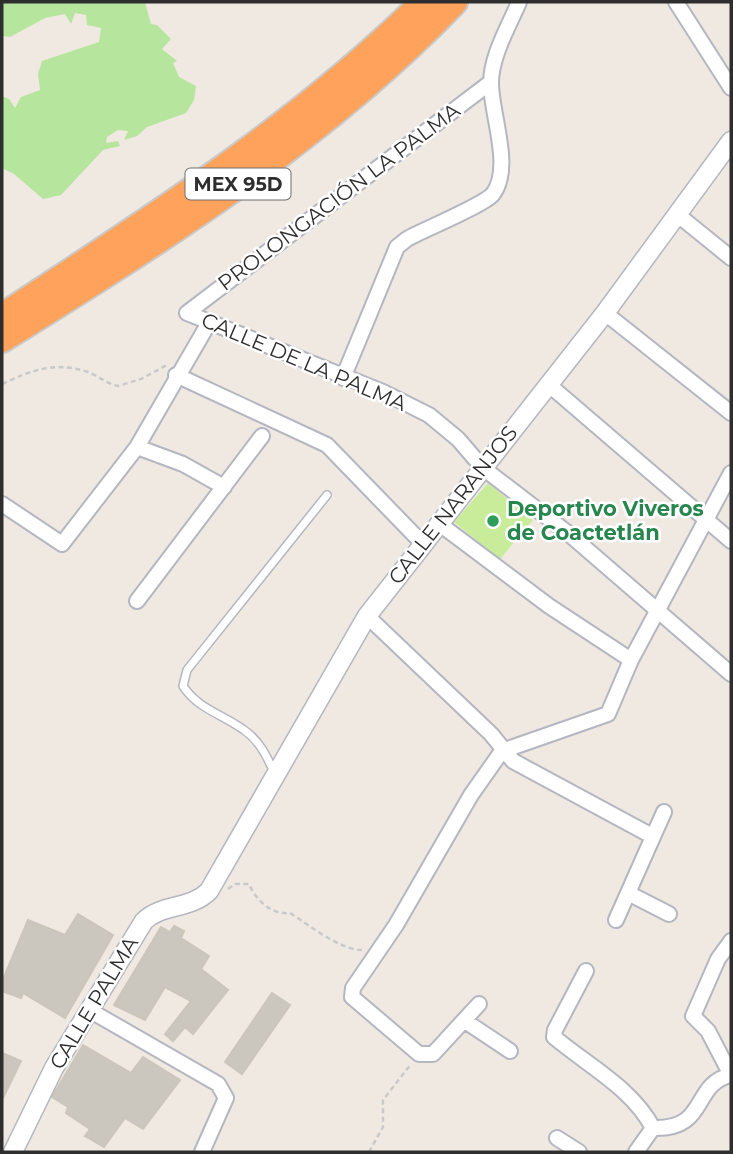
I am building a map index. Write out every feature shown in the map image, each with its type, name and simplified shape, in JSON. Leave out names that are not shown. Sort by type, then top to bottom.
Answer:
[{"type":"highway","points":[[2,307],[111,236],[328,85],[423,2]]},
{"type":"highway","name":"MEX 95D","points":[[2,317],[259,144],[376,49],[423,2]]},
{"type":"highway","points":[[2,332],[279,151],[334,111],[448,2]]},
{"type":"highway","name":"MEX 95D","points":[[2,339],[263,168],[326,121],[416,42],[454,2]]},
{"type":"street","name":"PROLONGACIÓN LA PALMA","points":[[343,378],[397,247],[407,239],[491,196],[499,182],[501,167],[491,82],[495,62],[520,2]]},
{"type":"street","points":[[676,2],[731,88]]},
{"type":"street","name":"PROLONGACIÓN LA PALMA","points":[[187,313],[491,82]]},
{"type":"street","name":"CALLE NARANJOS","points":[[209,891],[367,616],[605,313],[731,141]]},
{"type":"street","points":[[678,215],[731,258]]},
{"type":"street","name":"CALLE DE LA PALMA","points":[[187,313],[383,392],[429,415],[458,439],[483,468],[569,534],[731,674]]},
{"type":"street","points":[[605,313],[731,413]]},
{"type":"street","points":[[2,504],[62,544],[137,447],[176,375],[210,321]]},
{"type":"street","points":[[176,375],[327,445],[425,545]]},
{"type":"street","points":[[548,384],[731,541]]},
{"type":"street","points":[[137,601],[262,436]]},
{"type":"street","points":[[137,447],[183,464],[224,487]]},
{"type":"street","points":[[479,1004],[433,1054],[419,1054],[352,997],[353,988],[471,795],[502,751],[608,714],[631,660],[731,472]]},
{"type":"street","points":[[440,526],[549,606],[631,660]]},
{"type":"street","points":[[367,616],[491,734],[502,751],[524,767],[652,836]]},
{"type":"street","points":[[616,920],[664,812]]},
{"type":"street","name":"CALLE PALMA","points":[[13,1152],[54,1068],[144,920],[155,910],[198,902],[209,891]]},
{"type":"street","points":[[628,893],[669,914]]},
{"type":"street","points":[[653,1128],[679,1126],[694,1113],[711,1085],[719,1078],[731,1075],[708,1031],[693,1016],[718,959],[731,941]]},
{"type":"street","points":[[586,971],[555,1030],[555,1037],[616,1085],[637,1106],[653,1128]]},
{"type":"street","points":[[89,1010],[218,1084],[225,1092],[226,1098],[202,1152]]},
{"type":"street","points":[[465,1021],[510,1051]]},
{"type":"street","points":[[636,1152],[653,1128]]},
{"type":"street","points":[[557,1138],[579,1152]]},
{"type":"lane","points":[[276,775],[261,745],[245,730],[193,701],[183,685],[187,670],[327,495]]},
{"type":"path","points":[[2,384],[33,369],[59,366],[89,372],[112,385],[127,384],[155,372],[193,347]]},
{"type":"path","points":[[209,891],[222,894],[235,884],[248,884],[256,900],[279,915],[290,914],[317,934],[326,934],[346,948],[379,949]]},
{"type":"path","points":[[369,1152],[383,1127],[383,1100],[419,1054]]},
{"type":"green space","points":[[2,2],[145,2],[151,24],[157,25],[171,39],[162,49],[177,61],[173,63],[179,77],[196,86],[194,100],[186,113],[147,127],[137,136],[124,140],[128,131],[118,130],[107,137],[106,143],[118,141],[120,146],[103,150],[61,195],[43,199],[14,174],[2,168],[2,96],[9,99],[15,108],[21,97],[40,90],[38,74],[42,61],[99,42],[101,28],[87,25],[86,15],[75,13],[71,24],[65,14],[45,18],[10,37],[2,36]]},
{"type":"green space","name":"Deportivo Viveros de Coactetlán","points":[[488,483],[533,520],[500,559],[454,522]]},
{"type":"building","points":[[78,914],[113,935],[65,1018],[23,993],[21,998],[2,991],[2,982],[28,920],[65,935]]},
{"type":"building","points":[[174,926],[184,931],[181,938],[209,956],[201,969],[228,990],[193,1034],[185,1027],[173,1041],[165,1034],[191,1001],[165,987],[145,1020],[114,1005],[161,927],[170,932]]},
{"type":"building","points":[[272,993],[290,1005],[242,1074],[225,1062]]},
{"type":"building","points":[[83,1045],[131,1073],[143,1057],[180,1080],[143,1129],[125,1118],[104,1147],[85,1136],[90,1129],[66,1113],[68,1107],[52,1097]]},
{"type":"building","points":[[2,1053],[21,1061],[2,1100]]},
{"type":"place","name":"Deportivo Viveros de Coactetlán","points":[[493,521]]}]
